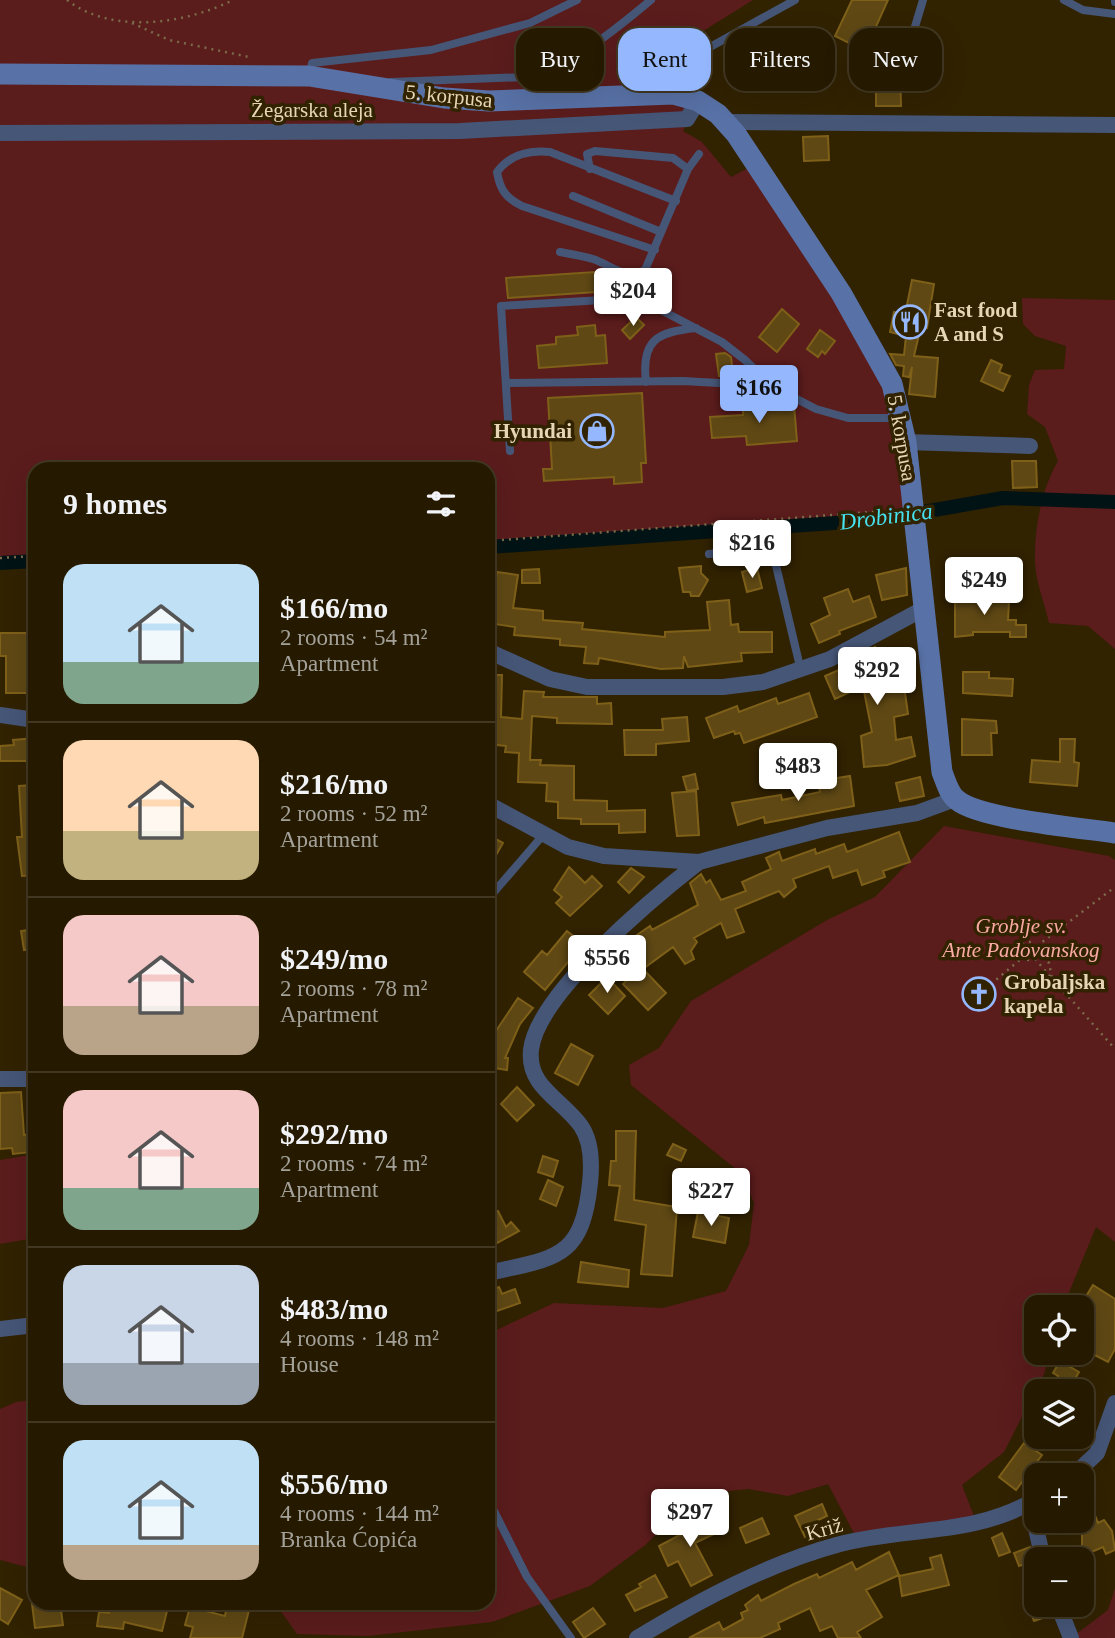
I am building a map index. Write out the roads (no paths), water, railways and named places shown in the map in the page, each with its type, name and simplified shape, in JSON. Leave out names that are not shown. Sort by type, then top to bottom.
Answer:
[{"type":"street","name":"5. korpusa","points":[[0,74],[309,76],[444,98],[489,102],[673,94],[698,101],[725,122],[756,164],[858,321],[892,384],[906,442],[942,772],[955,799]]},
{"type":"street","name":"Žegarska aleja","points":[[0,133],[460,131],[687,119],[698,101]]},
{"type":"street","points":[[725,122],[1115,125]]},
{"type":"street","points":[[906,442],[1030,446]]},
{"type":"street","points":[[495,654],[550,678],[587,687],[723,687],[763,682],[801,671],[830,659],[923,609]]},
{"type":"street","points":[[0,715],[28,719]]},
{"type":"street","points":[[495,808],[568,847],[604,856],[699,862],[828,828],[918,813],[955,799],[978,811],[1115,833]]},
{"type":"street","points":[[495,1271],[550,1258],[567,1249],[581,1232],[586,1211],[591,1152],[582,1128],[536,1080],[530,1066],[537,1028],[557,996],[614,934],[699,862]]},
{"type":"street","points":[[0,1079],[28,1079]]},
{"type":"street","points":[[0,1329],[28,1326]]},
{"type":"street","points":[[1087,1463],[1097,1453],[1115,1403]]},
{"type":"street","name":"Križ","points":[[637,1638],[760,1572],[821,1550],[858,1541],[977,1524],[1024,1505]]},
{"type":"street","points":[[1063,1617],[1071,1638]]},
{"type":"lane","points":[[309,76],[312,63],[431,50],[530,23],[577,0]]},
{"type":"lane","points":[[360,85],[429,78],[525,77],[539,73],[597,43],[651,0]]},
{"type":"lane","points":[[673,94],[694,56],[795,0]]},
{"type":"lane","points":[[915,28],[923,0]]},
{"type":"lane","points":[[1064,0],[1083,10],[1115,14]]},
{"type":"lane","points":[[655,250],[509,200],[500,187],[497,172],[503,163],[533,150],[550,152],[676,201]]},
{"type":"lane","points":[[590,169],[587,154],[595,151],[663,156],[673,158],[688,169]]},
{"type":"lane","points":[[560,252],[600,262],[608,268],[638,274],[645,270],[688,169],[699,154]]},
{"type":"lane","points":[[573,196],[661,232]]},
{"type":"lane","points":[[608,268],[611,300]]},
{"type":"lane","points":[[510,451],[501,306],[639,298],[696,328],[746,359],[772,386],[816,410],[848,418],[901,418]]},
{"type":"lane","points":[[646,382],[643,362],[646,350],[654,341],[664,333],[696,328]]},
{"type":"lane","points":[[506,383],[646,382],[772,386]]},
{"type":"lane","points":[[709,554],[758,550],[774,556],[801,671]]},
{"type":"lane","points":[[495,891],[544,834]]},
{"type":"lane","points":[[495,1513],[527,1577],[571,1638]]},
{"type":"waterway","name":"Drobinica","points":[[495,547],[877,520],[1003,498],[1115,502]]},
{"type":"waterway","name":"Drobinica","points":[[0,563],[28,561]]},
{"type":"place","name":"Fast food A and S","points":[[910,322]]},
{"type":"place","name":"Hyundai","points":[[597,431]]},
{"type":"place","name":"Grobaljska kapela","points":[[979,994]]},
{"type":"park label","name":"Groblje sv. Ante Padovanskog","points":[[1021,938]]}]
